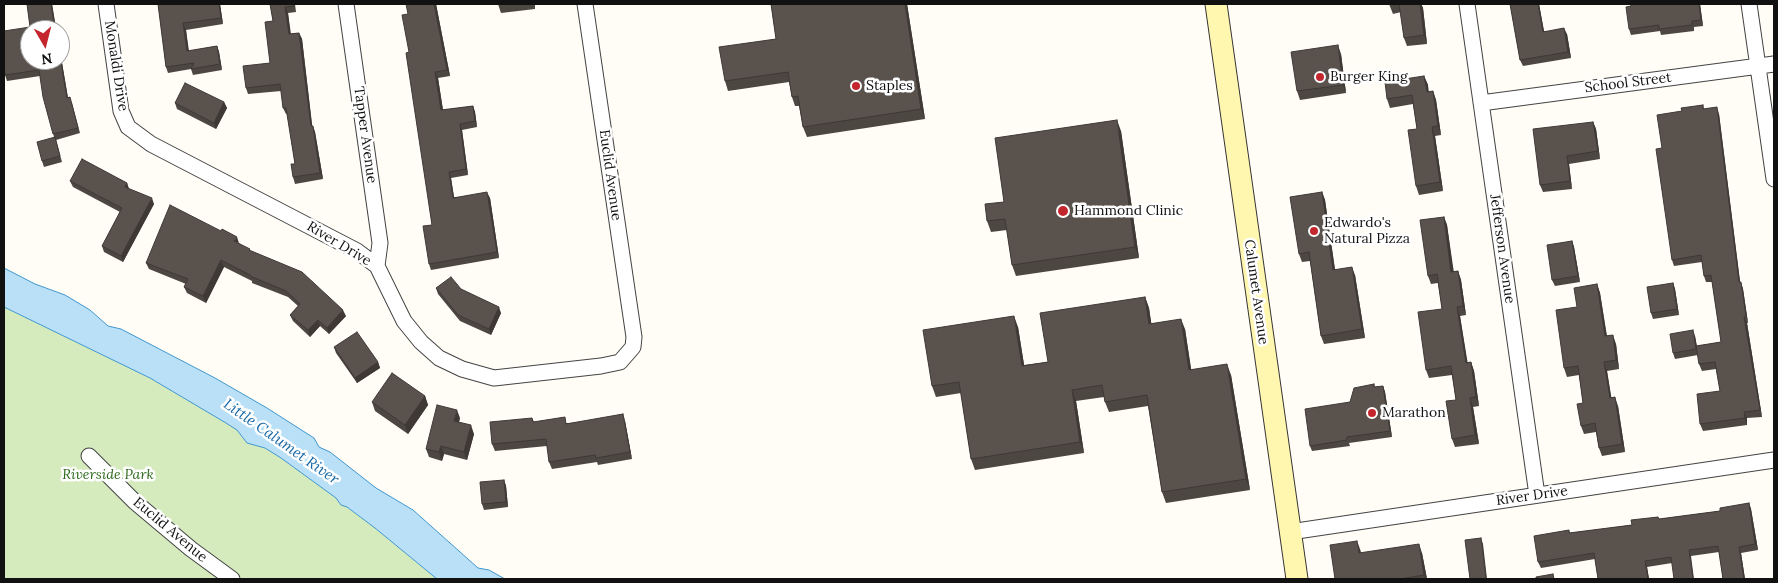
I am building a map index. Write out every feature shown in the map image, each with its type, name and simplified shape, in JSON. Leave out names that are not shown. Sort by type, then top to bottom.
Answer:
[{"type":"main road","name":"Calumet Avenue","points":[[1216,4],[1297,579]]},
{"type":"street","name":"Monaldi Drive","points":[[106,4],[121,111],[128,127]]},
{"type":"street","name":"Tapper Avenue","points":[[346,4],[380,243],[377,266]]},
{"type":"street","name":"Euclid Avenue","points":[[585,4],[634,337],[633,347]]},
{"type":"street","name":"Jefferson Avenue","points":[[1467,4],[1537,495]]},
{"type":"street","points":[[1749,4],[1774,179]]},
{"type":"street","name":"School Street","points":[[1481,102],[1774,64]]},
{"type":"street","name":"River Drive","points":[[128,127],[151,144],[357,251],[377,266],[404,321],[421,342],[439,358],[462,369],[494,378],[601,366],[620,362],[633,347]]},
{"type":"street","name":"Euclid Avenue","points":[[90,456],[142,508],[191,549],[232,579]]},
{"type":"street","name":"River Drive","points":[[1290,532],[1774,460]]},
{"type":"green space","name":"Riverside Park","points":[[4,307],[150,378],[226,423],[237,430],[247,443],[265,448],[336,498],[341,505],[347,507],[375,528],[437,579],[4,579]]},
{"type":"water","name":"Little Calumet River","points":[[4,268],[35,284],[65,295],[90,310],[108,326],[121,329],[215,378],[267,408],[314,438],[319,447],[330,452],[376,488],[413,510],[478,568],[489,570],[505,579],[437,579],[375,528],[347,507],[341,505],[336,498],[265,448],[247,443],[237,430],[226,423],[150,378],[4,307]]},
{"type":"building","points":[[27,4],[51,4],[53,20],[29,20]]},
{"type":"building","points":[[158,4],[219,4],[221,18],[183,23],[187,51],[217,46],[220,64],[191,69],[194,63],[166,67]]},
{"type":"building","points":[[270,4],[294,4],[294,6],[285,7],[289,34],[299,33],[311,126],[313,126],[320,173],[293,177],[291,164],[295,164],[280,84],[246,88],[243,66],[270,63],[265,22],[273,21]]},
{"type":"building","points":[[406,4],[434,4],[447,70],[435,72],[441,110],[473,106],[475,121],[460,124],[466,169],[449,172],[453,198],[487,192],[497,252],[429,264],[423,226],[432,225],[406,53],[409,52],[402,15],[408,14]]},
{"type":"building","name":"Staples","points":[[771,4],[905,4],[921,109],[803,127],[798,96],[792,97],[788,72],[725,81],[719,47],[776,39]]},
{"type":"building","points":[[1399,4],[1420,4],[1424,35],[1404,38]]},
{"type":"building","points":[[1510,4],[1538,4],[1543,32],[1564,28],[1568,52],[1520,60]]},
{"type":"building","points":[[1631,4],[1699,4],[1701,20],[1692,21],[1692,25],[1659,29],[1659,25],[1629,29],[1626,7],[1631,6]]},
{"type":"building","points":[[20,29],[20,70],[39,70],[5,75],[4,31]]},
{"type":"building","name":"Burger King","points":[[1338,45],[1343,85],[1297,91],[1291,52]]},
{"type":"building","points":[[39,70],[62,70],[67,98],[70,97],[78,128],[53,134],[43,97]]},
{"type":"building","points":[[1424,76],[1427,92],[1433,91],[1438,126],[1432,127],[1440,182],[1416,186],[1408,130],[1417,129],[1412,95],[1387,99],[1385,82]]},
{"type":"building","points":[[185,83],[224,102],[214,123],[175,103]]},
{"type":"building","points":[[1703,105],[1703,109],[1717,107],[1739,282],[1741,282],[1746,316],[1744,317],[1760,410],[1744,412],[1745,418],[1700,424],[1697,394],[1720,391],[1715,362],[1699,364],[1696,346],[1721,342],[1711,275],[1704,276],[1701,255],[1672,260],[1656,149],[1662,148],[1657,115],[1682,111],[1681,108]]},
{"type":"building","points":[[1117,120],[1135,247],[1012,265],[1005,219],[987,221],[985,204],[1004,202],[995,138]]},
{"type":"building","points":[[1593,122],[1598,151],[1567,156],[1570,181],[1540,185],[1533,129]]},
{"type":"building","points":[[55,137],[60,156],[42,161],[37,142]]},
{"type":"building","points":[[82,159],[127,183],[125,187],[152,198],[121,256],[102,246],[122,208],[70,181]]},
{"type":"building","points":[[1322,192],[1333,270],[1352,267],[1362,329],[1321,336],[1309,252],[1299,254],[1290,197]]},
{"type":"building","points":[[170,205],[237,237],[234,241],[249,250],[302,272],[343,310],[327,328],[318,320],[308,330],[290,315],[300,304],[286,291],[250,276],[221,260],[203,296],[184,287],[188,279],[146,263]]},
{"type":"building","points":[[1444,217],[1451,272],[1458,271],[1463,306],[1457,307],[1466,363],[1471,362],[1476,397],[1470,398],[1475,435],[1452,439],[1446,401],[1456,400],[1451,366],[1426,370],[1418,312],[1442,309],[1437,274],[1428,276],[1420,220]]},
{"type":"building","points":[[1572,241],[1578,276],[1552,280],[1547,245]]},
{"type":"building","points":[[451,277],[461,289],[499,307],[489,329],[458,315],[436,288]]},
{"type":"building","points":[[1673,283],[1677,309],[1651,313],[1647,287]]},
{"type":"building","points":[[1597,284],[1605,336],[1613,335],[1616,360],[1604,362],[1610,398],[1615,397],[1622,444],[1599,448],[1595,423],[1581,426],[1577,404],[1583,403],[1578,366],[1564,368],[1556,310],[1577,307],[1574,288]]},
{"type":"building","points":[[1145,297],[1149,324],[1181,319],[1189,370],[1227,364],[1246,479],[1162,492],[1147,395],[1105,402],[1102,385],[1072,390],[1080,442],[971,459],[959,382],[932,386],[923,330],[1014,316],[1022,366],[1048,362],[1040,313]]},
{"type":"building","points":[[1693,330],[1696,349],[1673,353],[1670,334]]},
{"type":"building","points":[[357,332],[378,362],[355,378],[334,347]]},
{"type":"building","points":[[392,373],[425,396],[405,425],[372,402]]},
{"type":"building","points":[[1374,384],[1374,387],[1383,386],[1390,431],[1347,437],[1347,440],[1310,446],[1305,409],[1350,402],[1354,388]]},
{"type":"building","points":[[437,405],[457,410],[454,421],[471,425],[464,452],[441,446],[439,452],[426,449]]},
{"type":"building","points":[[623,414],[630,452],[596,458],[595,455],[549,462],[546,439],[492,444],[490,422],[532,418],[533,422],[565,417],[566,424]]},
{"type":"building","points":[[504,480],[506,502],[482,504],[480,482]]},
{"type":"building","points":[[1749,503],[1755,544],[1739,547],[1744,579],[1723,579],[1718,546],[1689,550],[1693,579],[1674,579],[1671,557],[1645,561],[1648,579],[1598,579],[1594,553],[1538,562],[1534,536],[1569,530],[1569,533],[1632,525],[1631,520],[1658,517],[1659,519],[1720,511],[1720,508]]},
{"type":"building","points":[[1481,538],[1486,579],[1470,579],[1465,540]]},
{"type":"building","points":[[1357,541],[1359,553],[1419,544],[1424,575],[1400,579],[1335,579],[1330,545]]},
{"type":"building","points":[[1553,574],[1554,579],[1536,579],[1536,577]]},
{"type":"place","name":"Burger King","points":[[1320,77]]},
{"type":"place","name":"Staples","points":[[856,86]]},
{"type":"place","name":"Hammond Clinic","points":[[1063,211]]},
{"type":"place","name":"Edwardo's Natural Pizza","points":[[1314,231]]},
{"type":"place","name":"Marathon","points":[[1372,413]]}]
